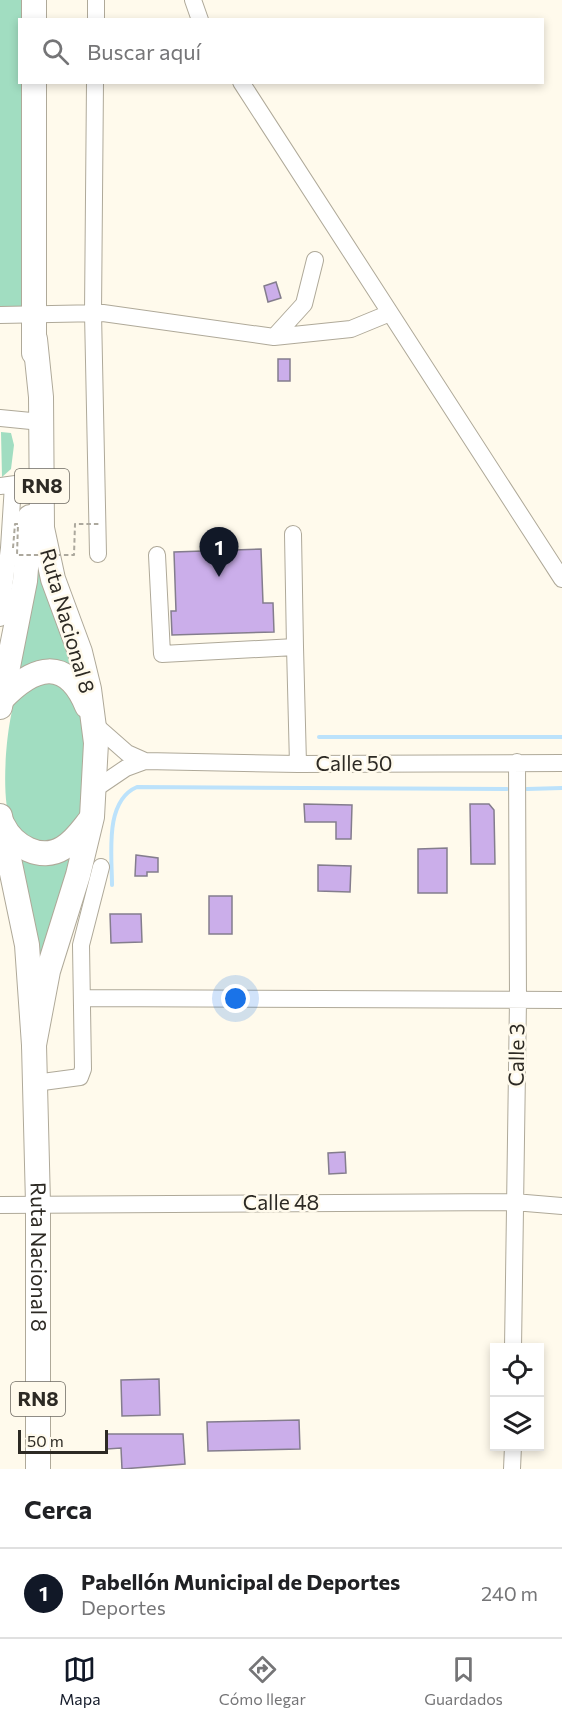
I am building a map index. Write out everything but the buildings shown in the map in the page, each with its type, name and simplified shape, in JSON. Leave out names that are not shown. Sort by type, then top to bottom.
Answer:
[{"type":"highway","points":[[34,0],[34,18]]},
{"type":"highway","name":"Ruta Nacional 8","points":[[1,703],[5,629],[25,581],[14,484],[31,421],[34,339],[34,84]]},
{"type":"highway","name":"Ruta Nacional 8","points":[[34,339],[41,397],[45,544],[53,579],[80,652],[94,723],[95,789],[92,817],[78,875],[48,971],[34,1045]]},
{"type":"highway","name":"Ruta Nacional 8","points":[[1,703],[27,676],[50,671],[72,681],[79,690],[94,723]]},
{"type":"highway","name":"Ruta Nacional 8","points":[[0,818],[15,842],[25,849],[46,853],[66,847],[92,817]]},
{"type":"highway","name":"Ruta Nacional 8","points":[[0,818],[27,945],[34,1045],[38,1204],[38,1469]]},
{"type":"street","points":[[96,0],[96,18]]},
{"type":"street","points":[[193,0],[199,18]]},
{"type":"street","points":[[95,84],[93,313],[98,554]]},
{"type":"street","points":[[242,84],[562,579]]},
{"type":"street","points":[[274,337],[304,304],[315,260]]},
{"type":"street","points":[[0,315],[93,313],[274,337],[351,329],[390,313]]},
{"type":"street","points":[[0,418],[31,421]]},
{"type":"street","points":[[293,534],[298,764]]},
{"type":"street","points":[[157,555],[162,654],[295,647]]},
{"type":"street","name":"Calle 50","points":[[94,723],[127,753],[145,760],[298,764],[562,763]]},
{"type":"street","name":"Calle 50","points":[[95,789],[126,768],[145,760]]},
{"type":"street","name":"Calle 3","points":[[513,1343],[518,1000],[517,762]]},
{"type":"street","points":[[35,1083],[80,1077],[83,1069],[84,998],[81,945],[101,867]]},
{"type":"street","points":[[84,998],[562,1000]]},
{"type":"street","name":"Calle 48","points":[[0,1204],[514,1202],[562,1206]]},
{"type":"street","points":[[513,1451],[513,1469]]},
{"type":"path","points":[[14,548],[15,524],[18,524],[17,555],[74,555],[75,524],[99,524]]},
{"type":"green space","points":[[0,0],[25,0],[25,18],[18,18],[18,84],[25,84],[29,315],[0,315]]},
{"type":"green space","points":[[1,432],[11,433],[14,445],[11,469],[2,477]]},
{"type":"green space","points":[[33,551],[78,676],[11,676]]},
{"type":"green space","points":[[50,681],[74,694],[85,725],[84,817],[56,843],[36,845],[11,823],[5,778],[7,740],[17,694]]},
{"type":"green space","points":[[77,850],[40,968],[17,856]]},
{"type":"waterway","points":[[319,737],[562,737]]},
{"type":"waterway","points":[[112,885],[111,844],[115,816],[126,794],[137,787],[507,789]]},
{"type":"waterway","points":[[527,789],[562,788]]},
{"type":"place","name":"Pabellón Municipal de Deportes","points":[[219,577]]}]
